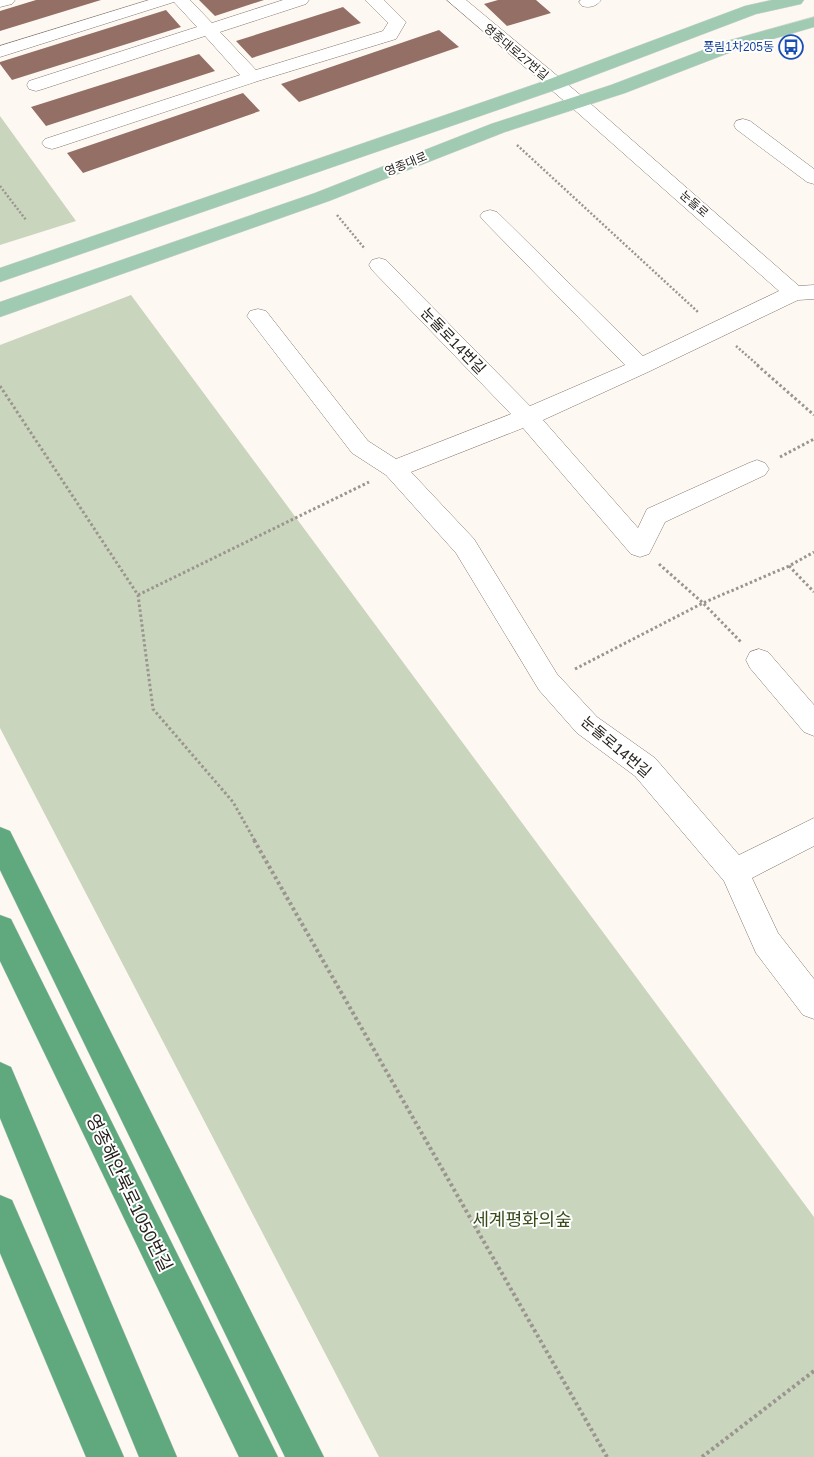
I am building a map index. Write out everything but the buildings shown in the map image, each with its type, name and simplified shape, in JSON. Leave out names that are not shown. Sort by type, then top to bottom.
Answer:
[{"type":"highway","points":[[0,840],[305,1457]]},
{"type":"highway","name":"영종해안북로1050번길","points":[[0,929],[259,1457]]},
{"type":"highway","points":[[0,1078],[158,1457]]},
{"type":"highway","points":[[0,1212],[105,1457]]},
{"type":"main road","name":"영종대로","points":[[0,275],[554,84],[751,10],[795,0]]},
{"type":"main road","name":"영종대로","points":[[0,310],[322,197],[498,128],[577,102],[733,45],[814,22]]},
{"type":"street","points":[[0,2],[6,0]]},
{"type":"street","points":[[0,52],[167,0]]},
{"type":"street","points":[[181,0],[252,77]]},
{"type":"street","points":[[36,85],[300,0]]},
{"type":"street","points":[[52,143],[252,77],[390,35],[397,22],[374,0]]},
{"type":"street","name":"영종대로27번길","points":[[456,0],[577,102]]},
{"type":"street","name":"눈돌로","points":[[577,102],[804,292]]},
{"type":"street","points":[[743,125],[814,178]]},
{"type":"street","points":[[490,216],[640,367]]},
{"type":"street","name":"눈돌로14번길","points":[[379,265],[527,417],[640,547]]},
{"type":"street","points":[[394,469],[527,417],[804,292]]},
{"type":"street","name":"눈돌로14번길","points":[[258,316],[360,447],[394,469],[465,546],[548,682],[587,724],[645,767],[735,872],[767,943],[814,1004]]},
{"type":"street","points":[[640,547],[656,516],[757,469]]},
{"type":"street","points":[[759,660],[814,724]]},
{"type":"street","points":[[735,872],[814,832]]},
{"type":"path","points":[[498,128],[718,330],[814,415]]},
{"type":"path","points":[[0,186],[26,220]]},
{"type":"path","points":[[322,197],[379,265]]},
{"type":"path","points":[[0,386],[138,595],[153,709],[233,802],[607,1457]]},
{"type":"path","points":[[757,469],[814,439]]},
{"type":"path","points":[[138,595],[394,469]]},
{"type":"path","points":[[640,547],[703,603],[759,660]]},
{"type":"path","points":[[548,682],[703,603],[789,566],[814,552]]},
{"type":"path","points":[[789,566],[814,592]]},
{"type":"path","points":[[702,1457],[814,1370]]},
{"type":"green space","points":[[0,116],[76,221],[0,245]]},
{"type":"green space","name":"세계평화의숲","points":[[131,295],[814,1217],[814,1457],[379,1457],[0,728],[0,345]]},
{"type":"place","name":"풍림1차205동","points":[[791,47]]}]
